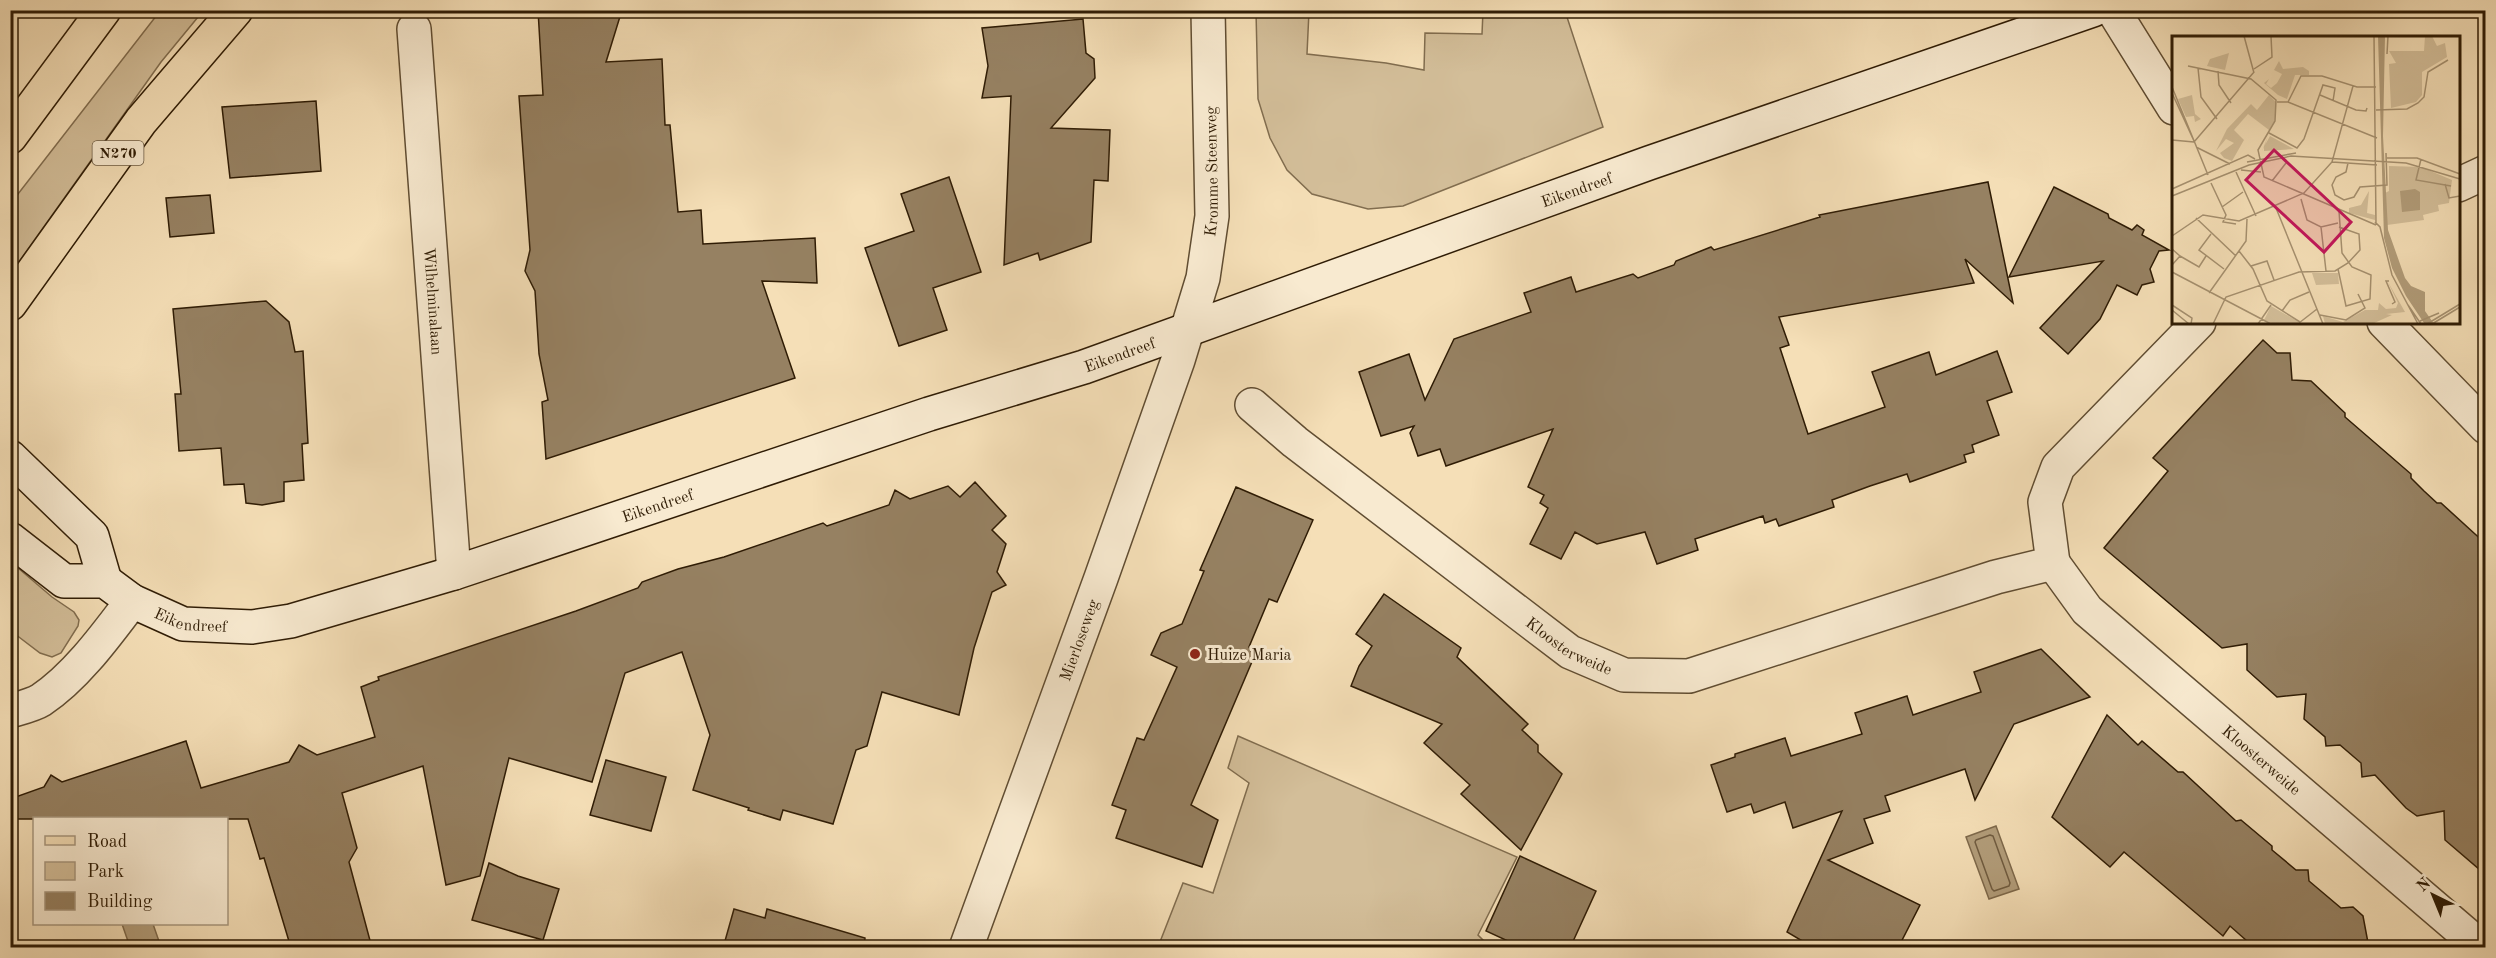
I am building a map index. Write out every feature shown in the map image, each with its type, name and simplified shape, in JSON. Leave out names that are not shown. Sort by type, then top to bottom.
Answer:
[{"type":"main road","points":[[10,137],[104,10]]},
{"type":"main road","name":"N270","points":[[10,303],[141,121],[236,10]]},
{"type":"street","name":"Kromme Steenweg","points":[[1188,329],[1207,261],[1212,216],[1208,10]]},
{"type":"street","name":"Eikendreef","points":[[105,581],[132,601],[183,624],[252,627],[291,621],[454,573],[929,414],[1084,367],[1639,167],[2093,10]]},
{"type":"street","points":[[2113,10],[2172,105]]},
{"type":"street","name":"Wilhelminalaan","points":[[414,29],[454,573]]},
{"type":"street","points":[[2460,184],[2486,172]]},
{"type":"street","name":"Kloosterweide","points":[[2197,324],[2058,467],[2045,502],[2053,563],[2087,609],[2482,948]]},
{"type":"street","points":[[2386,324],[2486,427]]},
{"type":"street","name":"Mierloseweg","points":[[966,948],[1101,578],[1188,329]]},
{"type":"street","name":"Kloosterweide","points":[[1252,405],[1295,442],[1570,652],[1624,675],[1689,676],[1996,577],[2053,563]]},
{"type":"street","points":[[10,457],[92,536],[105,581],[64,581],[10,539]]},
{"type":"street","name":"Eikendreef","points":[[10,711],[40,701],[67,678],[111,629],[132,601]]},
{"type":"green space","points":[[160,11],[203,11],[161,62],[11,273],[11,203]]},
{"type":"green space","points":[[1256,11],[1309,11],[1307,54],[1424,70],[1425,33],[1482,34],[1483,11],[1565,11],[1603,127],[1403,206],[1368,209],[1312,194],[1287,170],[1270,138],[1258,99]]},
{"type":"green space","points":[[11,562],[52,597],[74,612],[79,620],[78,626],[61,653],[52,657],[40,653],[11,631]]},
{"type":"green space","points":[[1238,736],[1517,857],[1478,935],[1490,947],[1158,947],[1183,883],[1213,893],[1249,783],[1228,768]]},
{"type":"water","points":[[1996,826],[2019,889],[1989,899],[1966,837]]},
{"type":"water","points":[[122,925],[153,925],[161,947],[130,947]]},
{"type":"building","points":[[538,10],[622,10],[606,62],[662,59],[665,125],[670,125],[678,212],[701,210],[703,244],[815,238],[817,283],[762,281],[795,378],[546,459],[542,402],[548,400],[539,354],[535,291],[525,271],[530,250],[519,96],[543,95]]},
{"type":"building","points":[[1083,19],[1086,53],[1094,59],[1095,78],[1051,128],[1110,130],[1108,181],[1094,180],[1091,242],[1040,260],[1038,253],[1004,265],[1011,96],[982,98],[988,66],[982,28]]},
{"type":"building","points":[[316,101],[321,171],[230,178],[222,107]]},
{"type":"building","points":[[949,177],[981,272],[933,288],[947,330],[899,346],[865,248],[914,231],[901,194]]},
{"type":"building","points":[[1988,182],[2013,303],[1965,259],[1974,283],[1779,317],[1789,345],[1780,348],[1808,434],[1885,407],[1872,372],[1929,352],[1936,375],[1997,351],[2012,392],[1987,401],[1999,435],[1972,445],[1974,452],[1964,455],[1966,462],[1910,482],[1907,474],[1870,486],[1832,500],[1834,507],[1779,526],[1776,519],[1765,523],[1763,516],[1695,539],[1698,550],[1657,564],[1645,532],[1597,544],[1575,532],[1561,559],[1530,544],[1548,508],[1540,503],[1544,495],[1528,487],[1553,429],[1446,466],[1440,449],[1418,456],[1410,433],[1414,426],[1381,436],[1359,372],[1409,354],[1425,400],[1454,339],[1531,312],[1524,293],[1571,277],[1576,292],[1633,274],[1638,278],[1674,265],[1676,261],[1711,247],[1714,250],[1820,217],[1819,215]]},
{"type":"building","points":[[2054,187],[2108,214],[2109,218],[2132,230],[2137,225],[2144,230],[2142,235],[2169,250],[2159,251],[2150,269],[2154,282],[2142,285],[2137,295],[2117,285],[2100,319],[2068,354],[2040,328],[2103,261],[2009,277]]},
{"type":"building","points":[[210,195],[214,233],[170,237],[166,198]]},
{"type":"building","points":[[266,301],[289,322],[295,352],[303,351],[308,443],[302,444],[304,480],[284,482],[284,501],[262,505],[246,503],[244,484],[224,485],[221,448],[179,451],[175,394],[181,394],[173,309]]},
{"type":"building","points":[[2263,340],[2277,353],[2290,353],[2292,380],[2311,381],[2345,413],[2345,417],[2411,474],[2411,478],[2424,491],[2437,503],[2441,503],[2486,544],[2486,875],[2445,840],[2444,811],[2417,816],[2406,808],[2375,775],[2362,777],[2361,763],[2340,745],[2326,746],[2325,737],[2304,719],[2306,694],[2277,697],[2247,670],[2247,644],[2222,648],[2104,548],[2168,471],[2153,458]]},
{"type":"building","points":[[975,482],[1006,516],[992,530],[1006,544],[997,572],[1006,585],[992,592],[974,648],[959,715],[882,692],[867,746],[856,750],[833,824],[783,810],[780,820],[693,790],[710,735],[682,652],[625,673],[592,782],[509,758],[480,876],[446,885],[423,766],[342,793],[357,848],[349,862],[372,948],[291,948],[264,858],[260,859],[248,819],[228,819],[228,817],[33,817],[33,819],[10,819],[10,799],[44,787],[51,775],[62,782],[186,741],[201,788],[289,762],[299,745],[317,755],[375,737],[361,687],[379,680],[378,677],[576,611],[638,588],[642,582],[678,569],[724,557],[823,523],[827,526],[889,505],[895,490],[910,499],[948,486],[960,497]]},
{"type":"building","points":[[1236,487],[1313,520],[1277,602],[1269,599],[1249,647],[1254,657],[1191,805],[1218,820],[1202,867],[1116,838],[1126,810],[1112,805],[1137,738],[1144,740],[1177,667],[1151,655],[1161,633],[1182,624],[1204,571],[1200,570]]},
{"type":"building","points":[[1384,594],[1461,648],[1457,657],[1528,724],[1522,730],[1538,745],[1538,752],[1562,774],[1521,850],[1461,794],[1470,785],[1424,743],[1442,724],[1351,686],[1359,666],[1372,646],[1356,634]]},
{"type":"building","points":[[2041,649],[2090,697],[2014,724],[1975,800],[1965,769],[1885,796],[1890,811],[1864,819],[1873,843],[1828,860],[1920,905],[1898,948],[1814,948],[1787,932],[1842,811],[1793,828],[1785,802],[1754,813],[1751,804],[1727,812],[1711,765],[1735,757],[1735,754],[1785,738],[1791,756],[1862,734],[1855,713],[1907,696],[1913,715],[1981,692],[1974,672]]},
{"type":"building","points":[[2107,715],[2138,745],[2142,741],[2178,772],[2183,772],[2236,821],[2241,820],[2272,846],[2272,850],[2296,870],[2308,870],[2309,881],[2341,908],[2353,907],[2363,916],[2369,948],[2255,948],[2230,926],[2223,936],[2124,852],[2110,867],[2052,817]]},
{"type":"building","points":[[606,760],[666,777],[651,831],[590,815]]},
{"type":"building","points":[[1520,856],[1596,891],[1570,948],[1523,948],[1486,931]]},
{"type":"building","points":[[489,863],[518,876],[559,889],[543,940],[472,920]]},
{"type":"building","points":[[734,909],[765,918],[767,909],[865,938],[864,948],[723,948]]},
{"type":"place","name":"Huize Maria","points":[[1195,654]]}]
